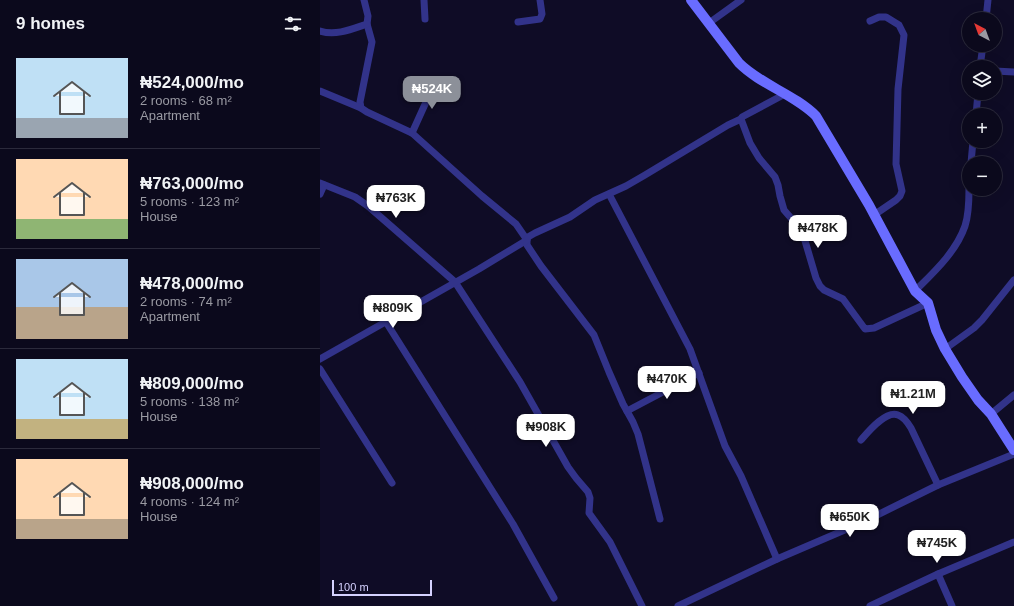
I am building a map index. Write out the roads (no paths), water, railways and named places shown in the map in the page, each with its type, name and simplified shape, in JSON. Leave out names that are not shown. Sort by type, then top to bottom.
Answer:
[{"type":"street","points":[[360,108],[372,42],[367,24],[368,16],[364,0]]},
{"type":"street","points":[[424,0],[425,20]]},
{"type":"street","points":[[518,22],[540,19],[542,14],[540,0]]},
{"type":"street","points":[[691,0],[745,69],[810,110],[816,116],[874,215],[914,291],[928,304],[936,330],[945,350],[978,400],[991,414],[1014,450]]},
{"type":"street","points":[[709,23],[741,0]]},
{"type":"street","points":[[987,12],[988,0]]},
{"type":"street","points":[[870,21],[879,17],[886,17],[899,25],[904,35],[898,89],[896,164],[902,190],[900,196],[896,200],[874,215]]},
{"type":"street","points":[[320,31],[347,32],[367,24]]},
{"type":"street","points":[[1002,71],[1014,72]]},
{"type":"street","points":[[412,133],[436,80]]},
{"type":"street","points":[[320,91],[412,133],[482,196],[516,224],[527,240],[527,245],[541,266],[594,335],[623,404],[633,422],[643,450],[660,519]]},
{"type":"street","points":[[320,359],[485,266],[527,240],[528,237],[535,233],[570,216],[595,200],[645,175],[728,125],[785,94]]},
{"type":"street","points":[[741,119],[750,143],[759,158],[775,177],[784,210],[803,234],[816,278],[824,290],[843,298],[865,329],[874,328],[928,304]]},
{"type":"street","points":[[320,194],[322,184],[355,197],[368,206],[455,282],[520,382],[568,467],[588,492],[590,498],[589,513],[610,542],[642,606]]},
{"type":"street","points":[[609,194],[690,349],[725,446],[741,476],[776,558]]},
{"type":"street","points":[[914,291],[946,259],[959,239],[966,225],[968,196]]},
{"type":"street","points":[[945,350],[982,320],[1014,280]]},
{"type":"street","points":[[386,322],[512,524],[554,598]]},
{"type":"street","points":[[320,369],[392,483]]},
{"type":"street","points":[[627,411],[699,373]]},
{"type":"street","points":[[991,414],[1014,395]]},
{"type":"street","points":[[860,440],[882,418],[893,414],[899,415],[911,428],[938,485]]},
{"type":"street","points":[[678,606],[776,558],[861,523],[938,485],[1014,454]]},
{"type":"street","points":[[870,606],[938,574],[1014,542]]},
{"type":"street","points":[[938,574],[952,606]]}]
